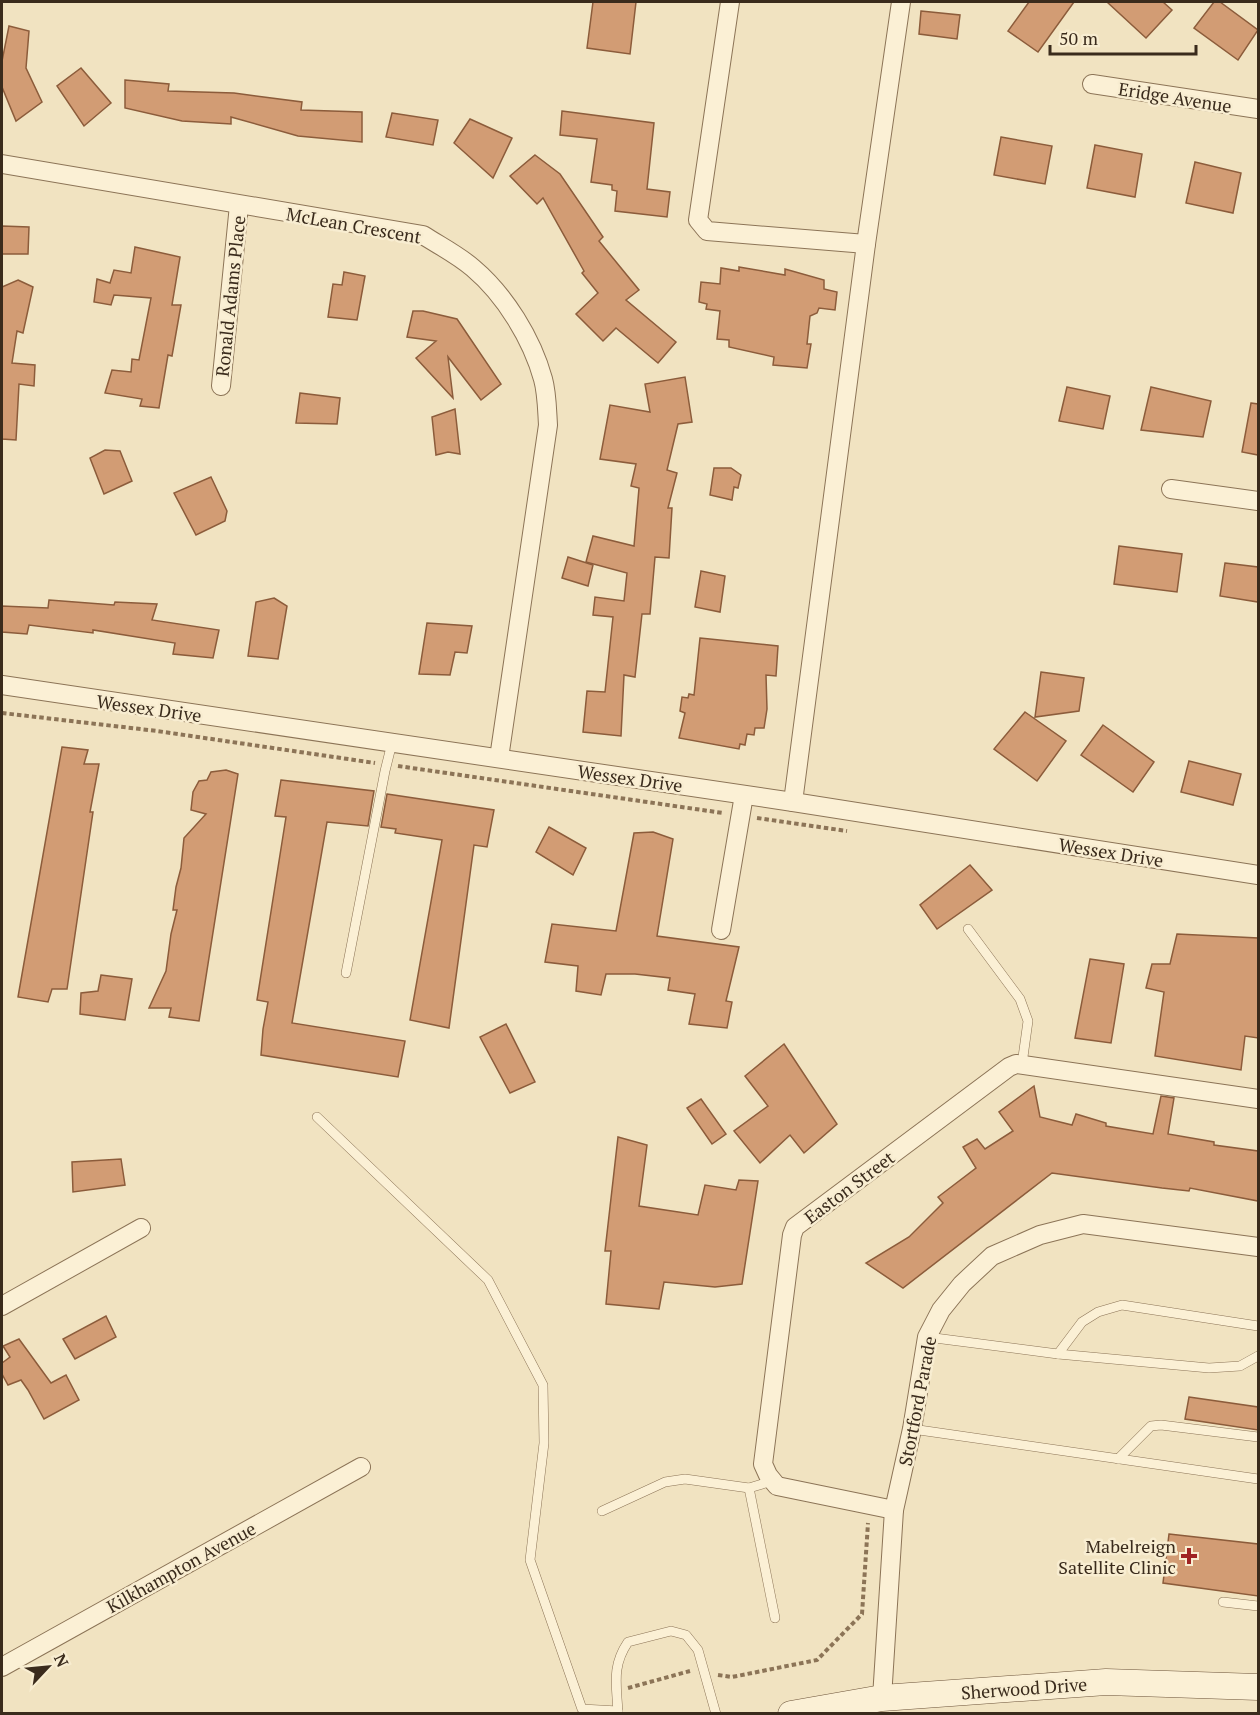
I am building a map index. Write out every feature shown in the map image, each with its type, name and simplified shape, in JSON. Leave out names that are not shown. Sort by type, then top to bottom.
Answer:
[{"type":"street","points":[[730,2],[698,220],[707,231],[866,244]]},
{"type":"street","points":[[793,802],[866,244],[901,2]]},
{"type":"street","name":"Eridge Avenue","points":[[1092,84],[1258,109]]},
{"type":"street","name":"McLean Crescent","points":[[2,164],[423,235],[473,267],[496,290],[518,323],[534,354],[543,381],[548,425],[499,758]]},
{"type":"street","name":"Ronald Adams Place","points":[[221,386],[239,205]]},
{"type":"street","points":[[1171,489],[1258,501]]},
{"type":"street","name":"Wessex Drive","points":[[2,685],[793,802],[1258,875]]},
{"type":"street","points":[[722,930],[744,795]]},
{"type":"street","points":[[1022,1064],[1258,1099]]},
{"type":"street","name":"Easton Street","points":[[772,1481],[763,1464],[793,1229],[1010,1067],[1022,1064]]},
{"type":"street","name":"Stortford Parade","points":[[882,1698],[894,1510],[912,1429],[927,1336],[941,1310],[962,1284],[992,1256],[1040,1235],[1083,1224],[1258,1247]]},
{"type":"street","points":[[2,1306],[141,1228]]},
{"type":"street","name":"Kilkhampton Avenue","points":[[2,1667],[361,1467]]},
{"type":"street","points":[[772,1481],[777,1486],[894,1510]]},
{"type":"street","name":"Sherwood Drive","points":[[791,1713],[882,1698],[1106,1682],[1258,1687]]},
{"type":"lane","points":[[346,974],[392,743]]},
{"type":"lane","points":[[968,929],[1020,999],[1028,1021],[1022,1064]]},
{"type":"lane","points":[[317,1117],[488,1280],[543,1385],[544,1443],[530,1560],[582,1709],[618,1712],[616,1665],[628,1642],[671,1631],[686,1635],[698,1650],[716,1713]]},
{"type":"lane","points":[[1058,1354],[1082,1322],[1098,1312],[1122,1305],[1258,1326]]},
{"type":"lane","points":[[927,1336],[1058,1354],[1209,1368],[1240,1366],[1258,1356]]},
{"type":"lane","points":[[1118,1459],[1151,1426],[1161,1425],[1258,1437]]},
{"type":"lane","points":[[912,1429],[1258,1479]]},
{"type":"lane","points":[[602,1511],[664,1482],[685,1479],[748,1488],[772,1481]]},
{"type":"lane","points":[[748,1488],[775,1618]]},
{"type":"lane","points":[[1223,1602],[1258,1606]]},
{"type":"path","points":[[2,713],[157,731],[378,764]]},
{"type":"path","points":[[390,765],[858,833]]},
{"type":"path","points":[[618,1712],[627,1689],[690,1670],[732,1677],[817,1660],[862,1614],[870,1504]]},
{"type":"building","points":[[593,2],[636,2],[630,54],[587,48]]},
{"type":"building","points":[[1029,2],[1074,2],[1038,52],[1008,31]]},
{"type":"building","points":[[1107,2],[1163,2],[1172,10],[1146,38]]},
{"type":"building","points":[[1214,2],[1220,2],[1258,30],[1238,60],[1194,28]]},
{"type":"building","points":[[921,11],[960,15],[957,39],[919,34]]},
{"type":"building","points":[[9,26],[29,31],[26,68],[42,102],[16,121],[2,87],[2,61]]},
{"type":"building","points":[[81,68],[111,103],[84,126],[57,86]]},
{"type":"building","points":[[125,80],[169,84],[168,91],[234,93],[302,102],[301,110],[362,112],[362,142],[298,136],[231,117],[231,124],[182,121],[125,108]]},
{"type":"building","points":[[562,111],[654,123],[647,189],[670,192],[667,217],[615,211],[617,191],[612,190],[612,185],[591,182],[597,139],[560,135]]},
{"type":"building","points":[[392,113],[438,120],[433,145],[386,137]]},
{"type":"building","points":[[470,119],[512,138],[493,178],[454,143]]},
{"type":"building","points":[[1001,137],[1052,146],[1045,184],[994,175]]},
{"type":"building","points":[[1095,145],[1142,154],[1135,197],[1087,188]]},
{"type":"building","points":[[535,155],[560,174],[603,237],[599,241],[639,290],[626,300],[676,342],[658,363],[616,328],[603,341],[576,314],[598,293],[582,273],[584,271],[543,198],[537,204],[510,176]]},
{"type":"building","points":[[1195,162],[1241,173],[1233,213],[1186,203]]},
{"type":"building","points":[[2,226],[29,227],[28,254],[2,254]]},
{"type":"building","points":[[135,247],[180,257],[172,305],[181,305],[172,356],[168,355],[159,408],[140,406],[142,399],[105,393],[112,370],[131,372],[132,359],[139,360],[151,298],[114,295],[111,305],[94,302],[97,279],[110,283],[114,270],[131,273]]},
{"type":"building","points":[[739,267],[785,275],[785,269],[824,280],[824,289],[837,292],[835,310],[819,308],[817,313],[810,316],[807,344],[811,344],[807,368],[773,365],[774,357],[729,347],[729,340],[717,339],[720,311],[706,309],[707,304],[699,302],[701,282],[720,284],[721,268],[739,271]]},
{"type":"building","points":[[344,272],[365,276],[357,320],[328,317],[333,284],[342,285]]},
{"type":"building","points":[[18,280],[33,287],[23,333],[17,331],[12,363],[35,365],[34,386],[19,384],[16,440],[2,439],[2,287]]},
{"type":"building","points":[[413,311],[457,319],[501,384],[481,400],[448,357],[453,398],[416,358],[436,341],[407,337]]},
{"type":"building","points":[[685,377],[692,422],[678,424],[667,470],[677,473],[668,508],[672,508],[669,558],[655,557],[650,614],[642,614],[635,677],[624,675],[621,736],[583,732],[587,691],[605,692],[613,617],[593,615],[595,597],[624,601],[627,573],[586,562],[593,536],[634,546],[639,488],[631,486],[636,464],[600,459],[610,405],[650,412],[645,384]]},
{"type":"building","points":[[1067,387],[1110,396],[1103,429],[1059,421]]},
{"type":"building","points":[[1151,387],[1211,401],[1203,437],[1141,430]]},
{"type":"building","points":[[300,393],[340,398],[337,424],[296,423]]},
{"type":"building","points":[[1251,403],[1258,404],[1258,455],[1242,452]]},
{"type":"building","points":[[455,409],[460,454],[448,452],[436,455],[432,417]]},
{"type":"building","points":[[105,450],[120,451],[132,481],[104,494],[90,458]]},
{"type":"building","points":[[714,468],[731,468],[741,475],[738,488],[734,487],[732,500],[710,495]]},
{"type":"building","points":[[211,477],[227,511],[225,521],[196,535],[174,493]]},
{"type":"building","points":[[1119,546],[1182,554],[1177,592],[1114,584]]},
{"type":"building","points":[[568,557],[593,565],[588,586],[562,578]]},
{"type":"building","points":[[1225,563],[1258,567],[1258,602],[1220,596]]},
{"type":"building","points":[[701,571],[725,576],[720,612],[695,607]]},
{"type":"building","points":[[274,598],[287,606],[278,659],[248,656],[256,602]]},
{"type":"building","points":[[49,600],[114,605],[115,602],[157,604],[152,620],[219,630],[213,658],[173,654],[175,643],[93,630],[93,633],[29,625],[27,634],[2,632],[2,606],[48,608]]},
{"type":"building","points":[[427,623],[472,626],[467,653],[455,652],[450,675],[419,674]]},
{"type":"building","points":[[700,638],[778,646],[776,676],[766,675],[767,709],[764,728],[755,728],[754,735],[747,734],[745,745],[740,744],[739,749],[679,738],[685,713],[680,711],[682,697],[688,698],[689,694],[694,695]]},
{"type":"building","points":[[1041,672],[1084,678],[1079,711],[1035,717]]},
{"type":"building","points":[[1025,712],[1066,741],[1037,781],[994,749]]},
{"type":"building","points":[[1103,725],[1154,762],[1133,792],[1081,755]]},
{"type":"building","points":[[62,747],[88,750],[84,764],[99,764],[90,812],[93,812],[67,989],[52,989],[48,1002],[18,997]]},
{"type":"building","points":[[1189,761],[1241,774],[1233,805],[1181,792]]},
{"type":"building","points":[[226,770],[238,774],[199,1021],[169,1017],[171,1008],[149,1008],[166,971],[177,910],[173,910],[184,838],[206,814],[191,810],[193,792],[199,781],[207,780],[211,772]]},
{"type":"building","points":[[281,780],[374,791],[368,826],[327,822],[292,1023],[405,1041],[398,1077],[261,1055],[268,1002],[257,1000],[286,817],[275,816]]},
{"type":"building","points":[[387,794],[494,810],[487,847],[474,845],[449,1028],[410,1020],[442,840],[395,833],[396,829],[381,827]]},
{"type":"building","points":[[549,827],[586,848],[573,875],[536,852]]},
{"type":"building","points":[[653,832],[673,839],[657,936],[739,947],[726,1001],[732,1002],[727,1028],[689,1024],[695,994],[668,990],[670,978],[635,974],[606,974],[601,995],[576,991],[578,966],[545,962],[552,924],[616,931],[634,833]]},
{"type":"building","points":[[970,865],[992,890],[937,929],[920,905]]},
{"type":"building","points":[[1177,934],[1258,938],[1258,1038],[1245,1036],[1241,1070],[1155,1056],[1164,992],[1146,988],[1152,964],[1170,964]]},
{"type":"building","points":[[1090,959],[1124,964],[1111,1043],[1075,1038]]},
{"type":"building","points":[[101,975],[132,979],[125,1020],[80,1014],[81,993],[98,991]]},
{"type":"building","points":[[506,1024],[535,1082],[510,1093],[480,1037]]},
{"type":"building","points":[[784,1044],[837,1124],[804,1153],[790,1135],[760,1163],[734,1131],[768,1106],[745,1076]]},
{"type":"building","points":[[1034,1086],[1040,1117],[1072,1125],[1076,1114],[1106,1123],[1106,1126],[1153,1134],[1161,1096],[1174,1098],[1168,1134],[1214,1142],[1214,1145],[1258,1151],[1258,1201],[1190,1188],[1189,1191],[1052,1173],[903,1288],[866,1263],[909,1237],[943,1203],[938,1197],[976,1168],[963,1147],[977,1139],[985,1149],[1013,1131],[999,1112]]},
{"type":"building","points":[[701,1099],[726,1134],[712,1144],[687,1108]]},
{"type":"building","points":[[618,1137],[647,1145],[639,1206],[698,1215],[705,1185],[736,1190],[739,1180],[758,1181],[742,1284],[715,1287],[664,1282],[659,1309],[606,1304],[611,1251],[605,1251]]},
{"type":"building","points":[[121,1159],[125,1185],[73,1192],[72,1162]]},
{"type":"building","points":[[106,1316],[116,1337],[75,1359],[63,1339]]},
{"type":"building","points":[[19,1339],[51,1383],[66,1375],[79,1400],[44,1419],[21,1380],[8,1385],[2,1374],[2,1363],[10,1357],[3,1346]]},
{"type":"building","points":[[1189,1397],[1258,1407],[1258,1430],[1185,1419]]},
{"type":"building","points":[[1169,1534],[1258,1544],[1258,1596],[1163,1583]]},
{"type":"place","name":"Mabelreign Satellite Clinic","points":[[1189,1556]]}]
